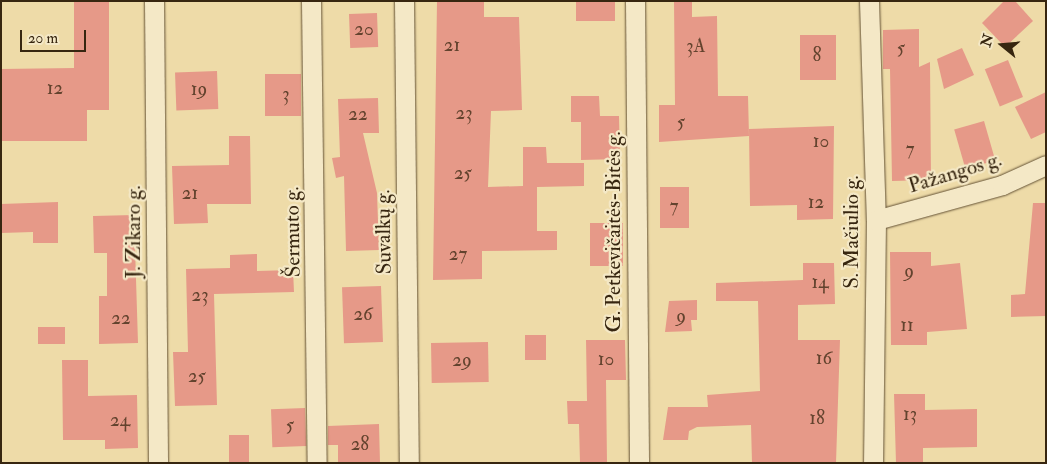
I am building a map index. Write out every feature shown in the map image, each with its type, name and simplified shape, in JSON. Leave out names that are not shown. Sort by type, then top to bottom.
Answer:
[{"type":"street","name":"J. Zikaro g.","points":[[154,1],[158,463]]},
{"type":"street","name":"Šermuto g.","points":[[311,1],[317,463]]},
{"type":"street","name":"Suvalkų g.","points":[[404,1],[409,463]]},
{"type":"street","name":"G. Petkevičaitės-Bitės g.","points":[[635,1],[639,463]]},
{"type":"street","name":"S. Mačiulio g.","points":[[868,1],[876,220],[873,463]]},
{"type":"street","name":"Pažangos g.","points":[[876,220],[1002,185],[1046,165]]},
{"type":"building","points":[[74,1],[109,1],[109,110],[87,110],[87,141],[1,141],[1,69],[74,68]]},
{"type":"building","points":[[437,1],[484,1],[484,17],[519,17],[522,110],[491,111],[488,187],[523,186],[523,147],[546,147],[547,163],[584,163],[584,186],[537,187],[537,231],[557,231],[557,250],[482,251],[482,279],[433,280]]},
{"type":"building","points":[[576,1],[615,1],[615,21],[576,21]]},
{"type":"building","points":[[674,1],[692,1],[692,17],[717,16],[718,96],[748,96],[749,136],[659,142],[659,105],[675,105]]},
{"type":"building","points":[[1004,1],[1015,1],[1033,21],[1005,47],[982,23]]},
{"type":"building","points":[[377,13],[378,47],[350,48],[349,14]]},
{"type":"building","points":[[919,29],[919,67],[930,62],[931,180],[892,181],[890,69],[883,69],[883,30]]},
{"type":"building","points":[[800,35],[836,35],[836,80],[800,80]]},
{"type":"building","points":[[962,48],[974,75],[944,89],[937,59]]},
{"type":"building","points":[[1008,60],[1023,97],[1000,106],[985,69]]},
{"type":"building","points":[[217,71],[218,109],[176,110],[175,72]]},
{"type":"building","points":[[265,74],[301,74],[301,116],[265,116]]},
{"type":"building","points":[[1046,92],[1046,132],[1031,139],[1015,107]]},
{"type":"building","points":[[571,96],[599,96],[600,116],[619,116],[620,159],[581,160],[581,122],[571,122]]},
{"type":"building","points":[[378,98],[379,133],[363,133],[377,193],[379,250],[346,251],[344,176],[336,178],[332,158],[340,157],[338,99]]},
{"type":"building","points":[[984,121],[995,160],[966,169],[954,130]]},
{"type":"building","points":[[834,126],[833,219],[797,220],[797,205],[750,206],[749,129]]},
{"type":"building","points":[[229,136],[250,136],[251,204],[207,204],[208,223],[174,224],[172,166],[229,165]]},
{"type":"building","points":[[660,187],[689,187],[689,228],[660,228]]},
{"type":"building","points":[[58,202],[58,243],[33,243],[33,232],[1,233],[1,204]]},
{"type":"building","points":[[1033,203],[1046,203],[1046,316],[1011,317],[1011,295],[1025,294]]},
{"type":"building","points":[[134,215],[138,343],[99,344],[99,296],[107,296],[107,253],[94,253],[93,216]]},
{"type":"building","points":[[590,223],[623,223],[623,266],[590,266]]},
{"type":"building","points":[[890,252],[931,252],[931,266],[960,263],[967,329],[927,332],[927,345],[891,345]]},
{"type":"building","points":[[257,254],[257,271],[293,270],[294,292],[214,294],[217,405],[175,406],[173,352],[188,352],[186,269],[230,268],[230,255]]},
{"type":"building","points":[[803,263],[834,263],[835,304],[798,305],[798,340],[840,340],[836,463],[752,463],[751,425],[697,427],[689,431],[688,440],[663,440],[668,407],[708,407],[707,395],[760,391],[758,301],[716,301],[716,283],[803,280]]},
{"type":"building","points":[[381,286],[383,342],[344,343],[342,287]]},
{"type":"building","points":[[697,300],[697,320],[691,320],[692,331],[665,332],[669,301]]},
{"type":"building","points":[[38,327],[65,327],[65,344],[38,344]]},
{"type":"building","points":[[525,335],[546,335],[546,360],[525,360]]},
{"type":"building","points":[[586,340],[625,340],[626,380],[606,380],[607,463],[580,463],[579,424],[568,424],[567,401],[587,401]]},
{"type":"building","points":[[488,342],[489,382],[432,383],[431,343]]},
{"type":"building","points":[[62,360],[88,360],[88,396],[137,395],[138,448],[105,449],[105,440],[63,440]]},
{"type":"building","points":[[894,394],[925,394],[925,410],[977,409],[977,447],[923,448],[923,463],[896,463]]},
{"type":"building","points":[[305,408],[306,446],[272,447],[271,409]]},
{"type":"building","points":[[379,424],[380,463],[338,463],[338,445],[328,445],[328,426]]},
{"type":"building","points":[[229,435],[249,435],[249,463],[229,463]]}]
